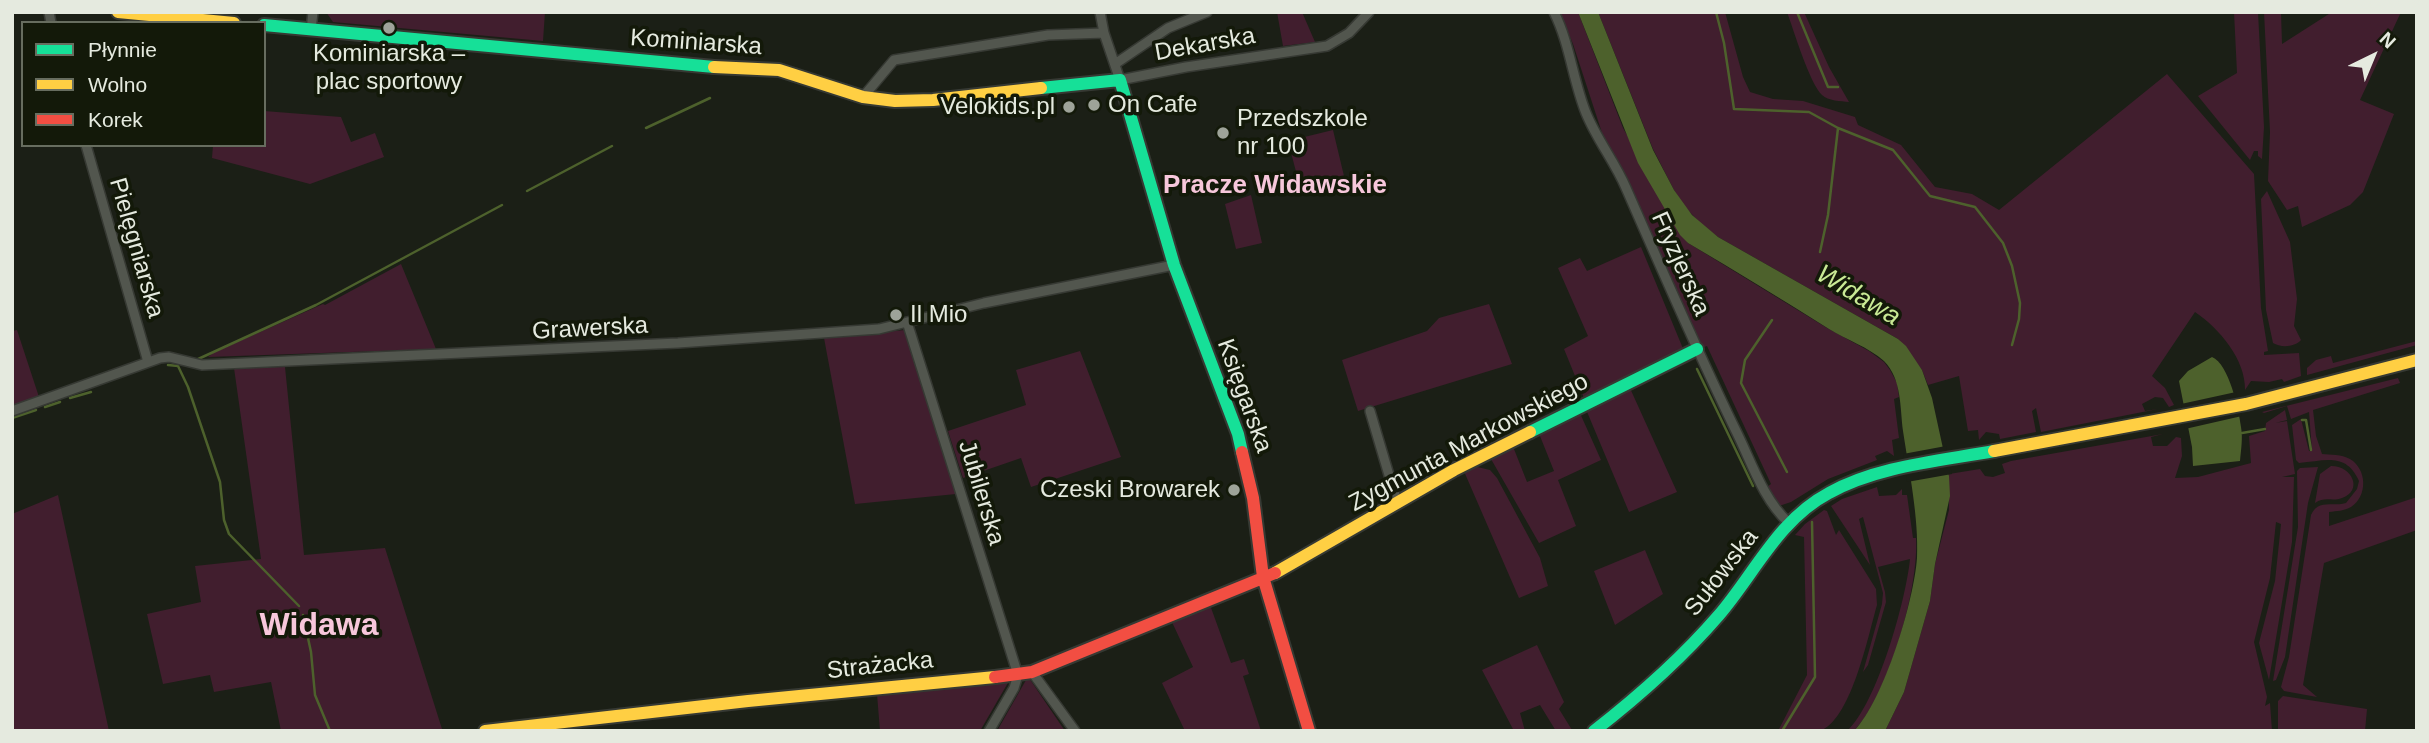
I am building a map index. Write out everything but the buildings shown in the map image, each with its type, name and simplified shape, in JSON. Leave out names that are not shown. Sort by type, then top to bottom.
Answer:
[{"type":"street","points":[[118,12],[213,21]]},
{"type":"street","points":[[312,30],[313,12]]},
{"type":"street","points":[[1100,12],[1100,33],[1120,80]]},
{"type":"street","points":[[1115,64],[1168,28],[1207,12]]},
{"type":"street","name":"Dekarska","points":[[1120,80],[1186,66],[1327,46],[1340,40],[1369,12]]},
{"type":"street","name":"Fryzjerska","points":[[1554,12],[1587,115],[1625,185],[1697,349],[1773,506],[1788,522]]},
{"type":"street","name":"Kominiarska","points":[[266,26],[736,69],[779,70],[863,97],[895,101],[933,100],[1120,80]]},
{"type":"street","points":[[863,97],[894,60],[1048,35],[1100,33]]},
{"type":"street","name":"Księgarska","points":[[1120,80],[1174,265],[1238,434],[1253,498],[1263,577],[1309,731]]},
{"type":"street","name":"Pielęgniarska","points":[[87,147],[148,362]]},
{"type":"street","name":"Grawerska","points":[[12,411],[148,362],[169,357],[202,365],[665,344],[868,330],[984,303],[1174,265]]},
{"type":"street","name":"Jubilerska","points":[[907,322],[1018,675]]},
{"type":"street","name":"Zygmunta Markowskiego","points":[[1263,577],[1454,470],[1697,349]]},
{"type":"street","name":"Sułowska","points":[[1594,731],[1698,638],[1741,589],[1788,522],[1815,500],[1841,486],[1899,469],[2172,420],[2312,388],[2417,360]]},
{"type":"street","points":[[1370,411],[1397,502]]},
{"type":"street","name":"Strażacka","points":[[485,731],[748,701],[1018,675],[1032,672],[1263,577]]},
{"type":"street","points":[[1032,672],[1075,731]]},
{"type":"street","points":[[989,731],[1014,688],[1018,675]]},
{"type":"shaded area","points":[[326,12],[545,12],[543,41],[333,22]]},
{"type":"shaded area","points":[[1277,12],[1302,12],[1315,42],[1283,46]]},
{"type":"shaded area","points":[[1559,12],[1578,12],[1623,128],[1688,243],[1884,362],[1897,383],[1899,397],[1894,399],[1899,438],[1892,440],[1894,456],[1887,451],[1875,456],[1877,460],[1828,479],[1791,502],[1779,506],[1767,487],[1771,484],[1707,346],[1702,348],[1645,219],[1605,142],[1573,44]]},
{"type":"shaded area","points":[[1578,12],[1598,12],[1653,150],[1674,190],[1692,215],[1718,237],[1898,339],[1922,370],[1932,398],[1949,476],[1950,496],[1930,601],[1904,692],[1885,731],[1854,731],[1876,697],[1896,649],[1915,577],[1917,558],[1913,495],[1894,376],[1884,361],[1871,352],[1688,243],[1680,235],[1638,163]]},
{"type":"shaded area","points":[[1598,12],[1725,12],[1743,77],[1750,92],[1773,99],[1803,101],[1855,117],[1858,125],[1901,145],[1935,187],[1972,194],[1999,210],[2167,74],[2254,174],[2261,308],[2268,351],[2264,352],[2264,355],[2299,353],[2301,376],[2284,382],[2282,379],[2269,382],[2251,381],[2245,390],[2236,356],[2222,336],[2195,312],[2152,376],[2165,388],[2174,405],[2169,407],[2163,398],[2155,397],[2142,404],[2145,411],[2158,409],[2041,432],[2036,408],[2032,411],[2036,432],[2000,439],[1999,434],[1986,432],[1979,440],[1978,430],[1968,431],[1959,376],[1928,385],[1922,370],[1898,339],[1718,237],[1684,206],[1653,149]]},
{"type":"shaded area","points":[[1787,12],[1804,12],[1829,67],[1849,102],[1828,98],[1817,88]]},
{"type":"shaded area","points":[[2234,12],[2258,12],[2264,127],[2262,159],[2258,156],[2258,151],[2254,151],[2250,160],[2198,96],[2237,73]]},
{"type":"shaded area","points":[[2264,12],[2281,12],[2282,44],[2332,12],[2401,12],[2360,100],[2394,114],[2363,192],[2350,205],[2302,227],[2298,206],[2287,210],[2268,181],[2270,132]]},
{"type":"shaded area","points":[[266,111],[341,117],[351,142],[375,133],[384,157],[310,184],[212,158],[213,147],[266,147]]},
{"type":"shaded area","points":[[1333,130],[1344,176],[1300,187],[1288,141]]},
{"type":"shaded area","points":[[2267,191],[2290,242],[2297,299],[2294,326],[2301,340],[2288,346],[2273,343],[2266,310],[2261,199]]},
{"type":"shaded area","points":[[1251,195],[1262,243],[1236,249],[1225,204]]},
{"type":"shaded area","points":[[1641,247],[1684,351],[1584,398],[1564,349],[1588,336],[1558,268],[1580,258],[1587,271]]},
{"type":"shaded area","points":[[401,264],[436,349],[208,357],[325,305]]},
{"type":"shaded area","points":[[1489,304],[1512,364],[1358,411],[1342,360],[1427,331],[1439,318]]},
{"type":"shaded area","points":[[17,330],[39,397],[12,406],[12,331]]},
{"type":"shaded area","points":[[905,330],[956,494],[855,504],[824,338]]},
{"type":"shaded area","points":[[2417,341],[2417,345],[2307,375],[2307,368],[2316,360],[2331,356],[2333,363]]},
{"type":"shaded area","points":[[1080,351],[1121,457],[1031,487],[1021,458],[963,478],[948,431],[1026,405],[1016,370]]},
{"type":"shaded area","points":[[2212,357],[2223,368],[2235,399],[2242,431],[2240,461],[2193,466],[2192,447],[2179,381],[2188,371]]},
{"type":"shaded area","points":[[285,367],[304,555],[385,548],[442,729],[281,731],[271,682],[214,692],[210,675],[163,684],[147,614],[201,602],[195,566],[261,559],[234,368]]},
{"type":"shaded area","points":[[2398,378],[2400,383],[2313,410],[2316,436],[2322,454],[2340,455],[2350,459],[2356,463],[2362,476],[2363,490],[2357,502],[2346,509],[2329,512],[2329,526],[2417,497],[2417,530],[2324,563],[2303,685],[2317,697],[2284,691],[2281,687],[2289,657],[2311,515],[2322,505],[2346,503],[2357,489],[2359,481],[2354,472],[2341,462],[2326,460],[2299,463],[2296,460],[2292,425],[2301,419],[2309,451],[2312,451],[2309,412],[2291,419],[2287,406],[2262,412]]},
{"type":"shaded area","points":[[1629,386],[1677,492],[1629,512],[1585,407]]},
{"type":"shaded area","points":[[2285,410],[2287,420],[2275,423],[2287,421],[2295,474],[2282,477],[2294,477],[2292,542],[2269,680],[2259,643],[2275,581],[2281,524],[2276,522],[2270,578],[2254,642],[2267,697],[2265,706],[2270,703],[2272,731],[1885,731],[1904,692],[1930,601],[1935,564],[1949,510],[1949,474],[1980,469],[1985,476],[1993,477],[2005,473],[2002,464],[2011,461],[2163,434],[2151,437],[2153,446],[2167,446],[2176,437],[2181,438],[2182,456],[2175,478],[2198,477],[2251,463],[2249,436],[2265,431],[2266,423]]},
{"type":"shaded area","points":[[1579,411],[1601,460],[1558,480],[1576,526],[1539,543],[1491,459],[1495,453],[1512,444],[1527,482],[1554,471],[1538,431]]},
{"type":"shaded area","points":[[1469,465],[1490,470],[1497,478],[1540,558],[1548,586],[1519,598],[1463,469]]},
{"type":"shaded area","points":[[2331,466],[2339,467],[2350,474],[2354,485],[2352,490],[2342,498],[2315,503],[2320,474]]},
{"type":"shaded area","points":[[2318,467],[2308,503],[2285,657],[2276,680],[2273,681],[2298,527],[2297,471],[2300,468]]},
{"type":"shaded area","points":[[1877,487],[1879,496],[1896,495],[1902,489],[1902,495],[1907,495],[1913,538],[1916,538],[1916,559],[1907,611],[1890,667],[1867,714],[1854,731],[1847,731],[1858,718],[1879,676],[1903,599],[1910,559],[1878,567],[1886,602],[1868,665],[1863,672],[1883,593],[1863,517],[1859,519],[1870,565],[1831,506],[1842,499]]},
{"type":"shaded area","points":[[58,495],[109,731],[12,731],[12,514]]},
{"type":"shaded area","points":[[1824,510],[1827,511],[1836,535],[1839,530],[1876,589],[1877,605],[1857,674],[1842,709],[1833,722],[1822,730],[1806,733],[1778,731],[1807,675],[1804,537],[1795,535]]},
{"type":"shaded area","points":[[1645,550],[1663,594],[1615,625],[1594,571]]},
{"type":"shaded area","points":[[1210,605],[1231,663],[1244,659],[1249,674],[1243,676],[1261,731],[1185,731],[1162,683],[1193,667],[1171,620]]},
{"type":"shaded area","points":[[1537,645],[1564,702],[1559,709],[1572,730],[1570,731],[1556,731],[1540,705],[1520,713],[1525,731],[1514,731],[1482,670]]},
{"type":"shaded area","points":[[1029,678],[1065,731],[997,731]]},
{"type":"shaded area","points":[[1009,681],[980,731],[880,731],[877,694]]},
{"type":"shaded area","points":[[2283,696],[2367,709],[2365,731],[2278,731],[2278,701]]},
{"type":"pier","points":[[2236,392],[2242,416],[2185,429],[2181,404]]},
{"type":"pier","points":[[1946,446],[1952,474],[1907,482],[1903,454]]},
{"type":"waterway","points":[[1716,12],[1724,43],[1734,109],[1809,112],[1838,128],[1893,150],[1930,196],[1975,207],[2003,243],[2012,266],[2020,303],[2012,345]]},
{"type":"waterway","points":[[1797,12],[1828,87],[1838,87]]},
{"type":"waterway","points":[[646,128],[710,98]]},
{"type":"waterway","points":[[1820,252],[1828,215],[1838,128]]},
{"type":"waterway","points":[[527,191],[612,146]]},
{"type":"waterway","points":[[196,360],[316,305],[502,205]]},
{"type":"waterway","points":[[1772,320],[1745,360],[1741,383],[1787,472]]},
{"type":"waterway","points":[[168,365],[178,366],[188,387],[220,482],[224,520],[229,534],[299,606]]},
{"type":"waterway","points":[[1697,369],[1753,486]]},
{"type":"waterway","points":[[70,398],[91,392]]},
{"type":"waterway","points":[[45,407],[60,402]]},
{"type":"waterway","points":[[12,418],[36,410]]},
{"type":"waterway","points":[[2302,420],[2306,420],[2311,450]]},
{"type":"waterway","points":[[2242,433],[2265,429]]},
{"type":"waterway","points":[[1782,731],[1815,677],[1812,522]]},
{"type":"waterway","points":[[303,615],[311,652],[315,695],[330,731]]},
{"type":"traffic: fast","points":[[266,25],[714,67]]},
{"type":"traffic: fast","points":[[1041,88],[1120,80],[1174,265],[1238,434],[1242,452]]},
{"type":"traffic: fast","points":[[1530,432],[1697,349]]},
{"type":"traffic: fast","points":[[1594,731],[1644,690],[1690,646],[1732,599],[1781,532],[1811,504],[1867,476],[1994,451]]},
{"type":"traffic: slow","points":[[118,12],[213,21]]},
{"type":"traffic: slow","points":[[714,67],[779,70],[863,97],[895,101],[933,100],[1041,88]]},
{"type":"traffic: slow","points":[[1994,451],[2246,404],[2417,360]]},
{"type":"traffic: slow","points":[[1275,573],[1454,470],[1530,432]]},
{"type":"traffic: slow","points":[[485,731],[748,701],[995,677]]},
{"type":"traffic: jam","points":[[1242,452],[1253,498],[1263,577],[1309,731]]},
{"type":"traffic: jam","points":[[995,677],[1032,672],[1275,573]]},
{"type":"place","name":"Kominiarska – plac sportowy","points":[[389,28]]},
{"type":"place","name":"On Cafe","points":[[1094,105]]},
{"type":"place","name":"Velokids.pl","points":[[1069,107]]},
{"type":"place","name":"Przedszkole nr 100","points":[[1223,133]]},
{"type":"place","name":"Il Mio","points":[[896,315]]},
{"type":"place","name":"Czeski Browarek","points":[[1234,490]]},
{"type":"district","name":"Pracze Widawskie","points":[[1275,186]]},
{"type":"district","name":"Widawa","points":[[319,626]]}]
